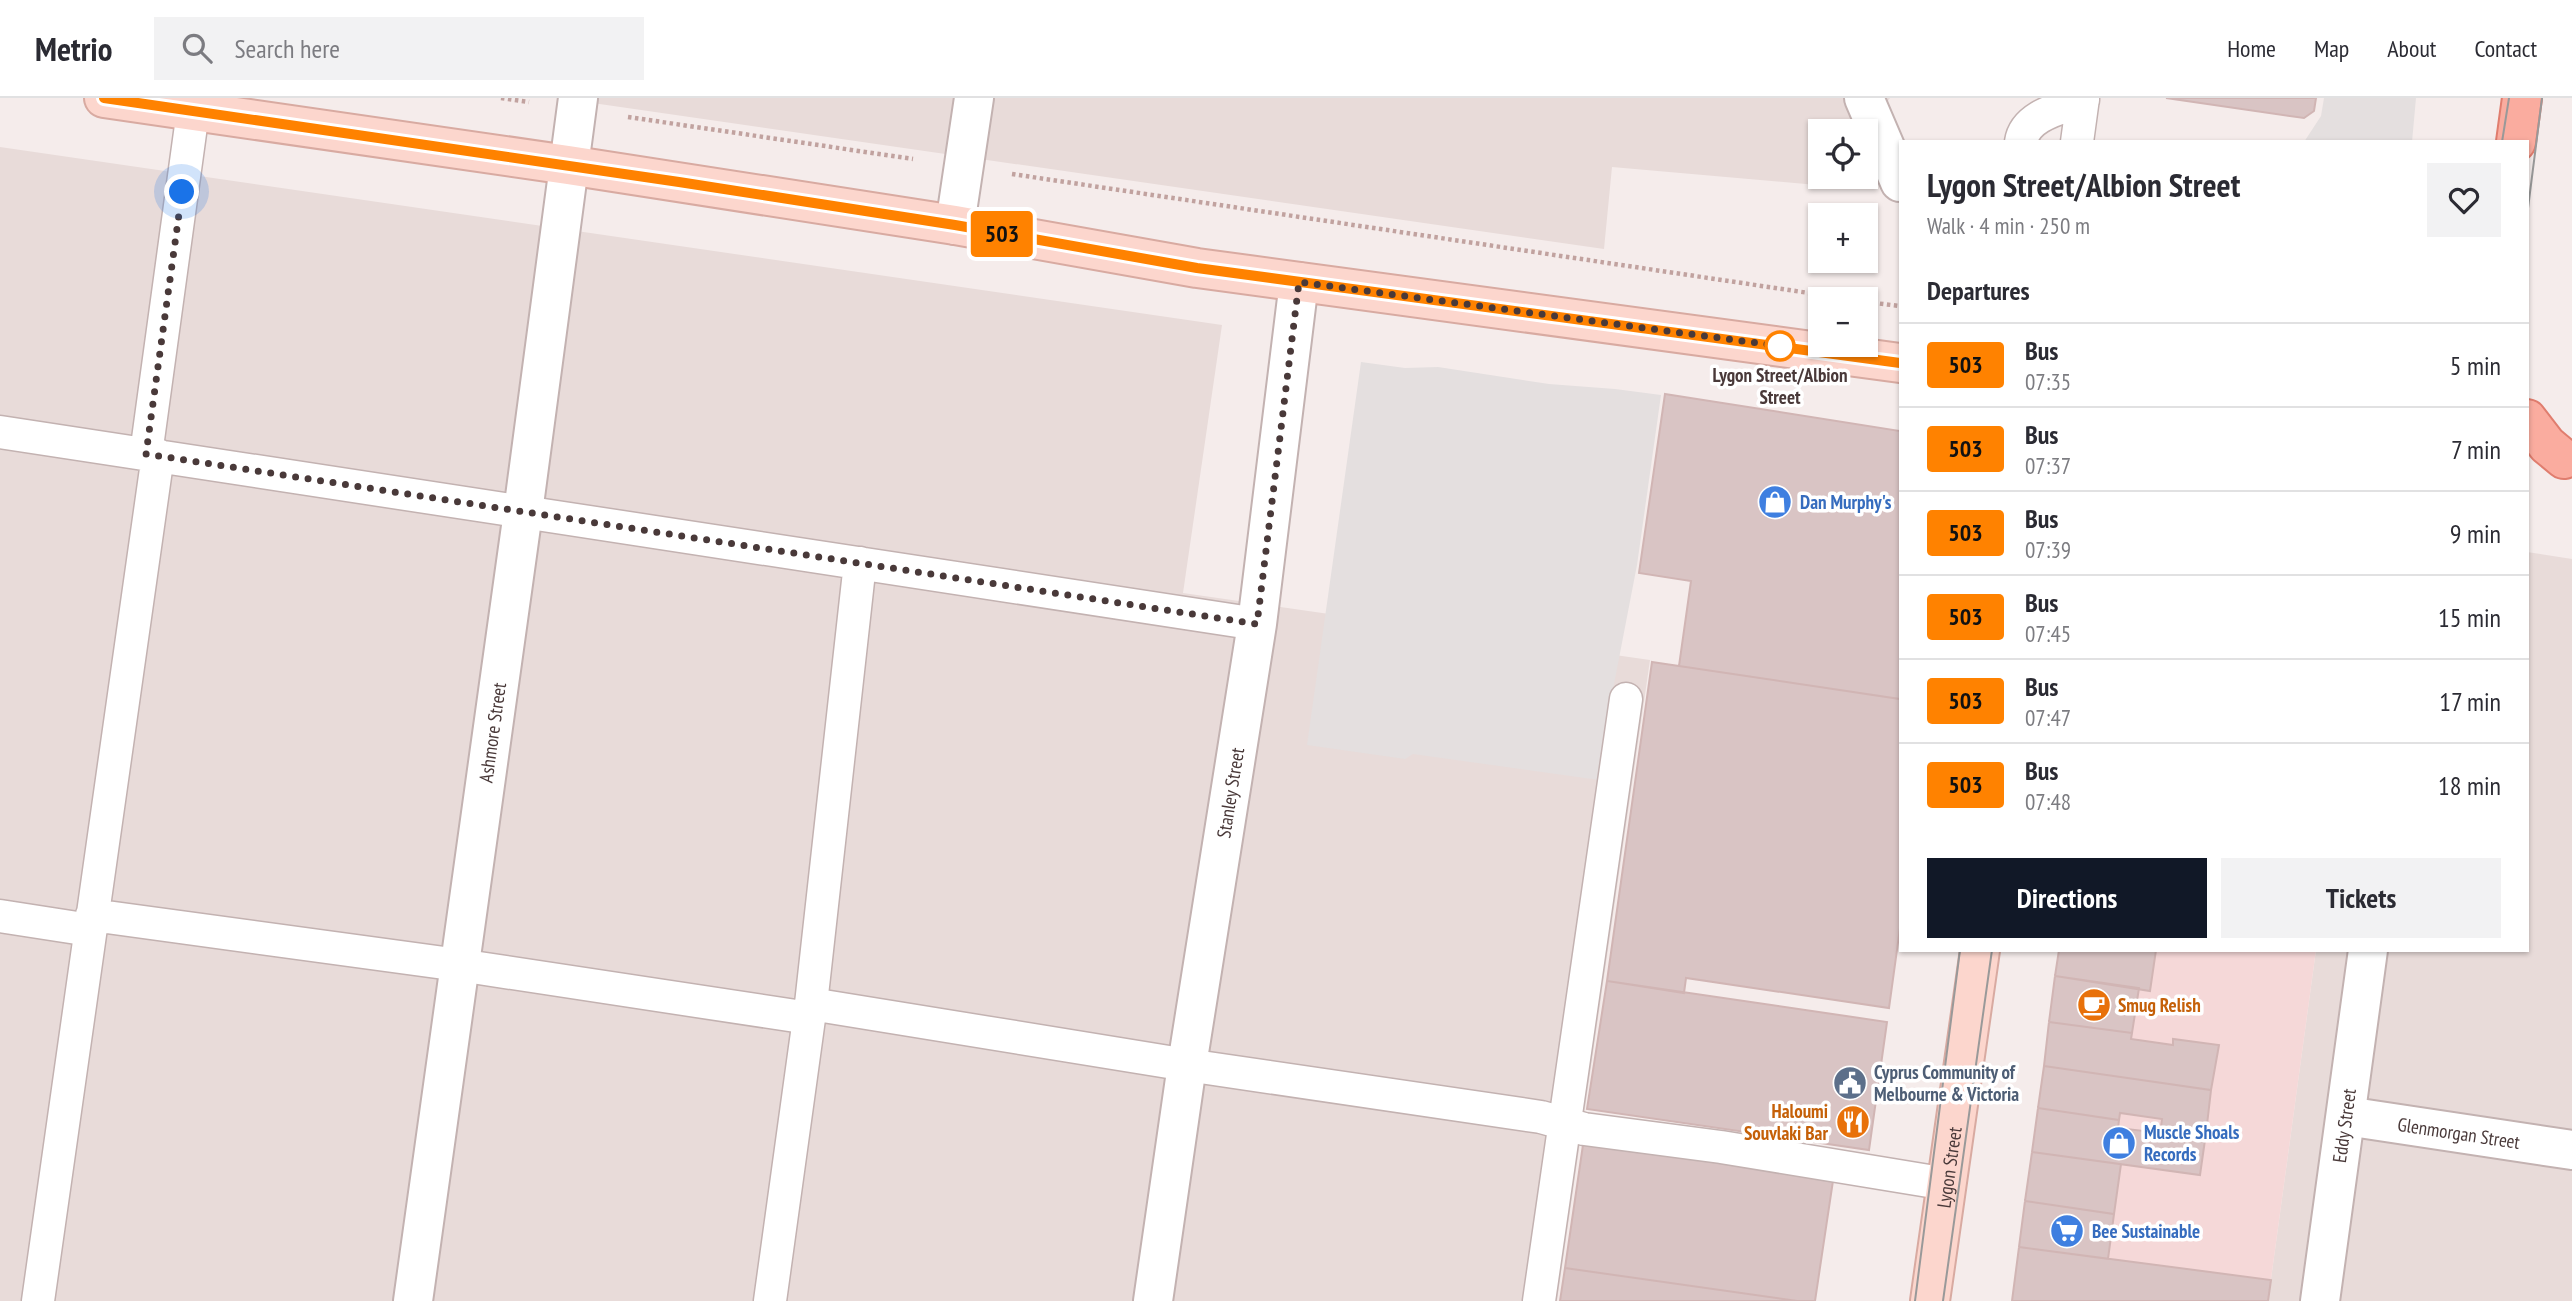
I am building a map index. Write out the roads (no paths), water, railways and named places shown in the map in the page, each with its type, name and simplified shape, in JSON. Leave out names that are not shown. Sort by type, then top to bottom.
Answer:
[{"type":"main road","points":[[2516,140],[2522,98]]},
{"type":"main road","points":[[2529,422],[2547,445],[2568,459]]},
{"type":"main road","points":[[2529,454],[2568,459]]},
{"type":"street","points":[[104,98],[186,106],[955,225],[1197,268],[1899,363]]},
{"type":"street","points":[[955,225],[974,98]]},
{"type":"street","points":[[1864,98],[1899,180]]},
{"type":"street","name":"Ashmore Street","points":[[413,1301],[577,104]]},
{"type":"street","name":"Stanley Street","points":[[1153,1301],[1187,1065],[1257,624],[1299,282]]},
{"type":"street","name":"Lygon Street","points":[[1930,1301],[1980,952]]},
{"type":"street","name":"Eddy Street","points":[[2320,1301],[2368,952]]},
{"type":"street","name":"Glenmorgan Street","points":[[2346,1116],[2572,1150]]},
{"type":"lane","points":[[2021,140],[2022,134],[2040,117],[2083,99]]},
{"type":"lane","points":[[2077,140],[2083,99]]},
{"type":"lane","points":[[38,1301],[152,454],[186,106]]},
{"type":"lane","points":[[0,432],[1257,624]]},
{"type":"lane","points":[[770,1301],[810,1011],[860,563]]},
{"type":"lane","points":[[1539,1301],[1626,699]]},
{"type":"lane","points":[[0,916],[91,922],[459,965],[810,1011],[1528,1115],[1564,1124],[1947,1184]]},
{"type":"tram line","points":[[2502,140],[2509,98]]},
{"type":"tram line","points":[[2529,200],[2542,98]]},
{"type":"tram line","points":[[1915,1301],[1960,952]]},
{"type":"tram line","points":[[1943,1301],[1992,952]]},
{"type":"place","name":"Lygon Street/Albion Street","points":[[1780,346]]},
{"type":"place","name":"Dan Murphy's","points":[[1775,502]]},
{"type":"place","name":"Smug Relish","points":[[2094,1005]]},
{"type":"place","name":"Cyprus Community of Melbourne & Victoria","points":[[1850,1083]]},
{"type":"place","name":"Haloumi Souvlaki Bar","points":[[1853,1122]]},
{"type":"place","name":"Muscle Shoals Records","points":[[2119,1143]]},
{"type":"place","name":"Bee Sustainable","points":[[2067,1231]]}]
